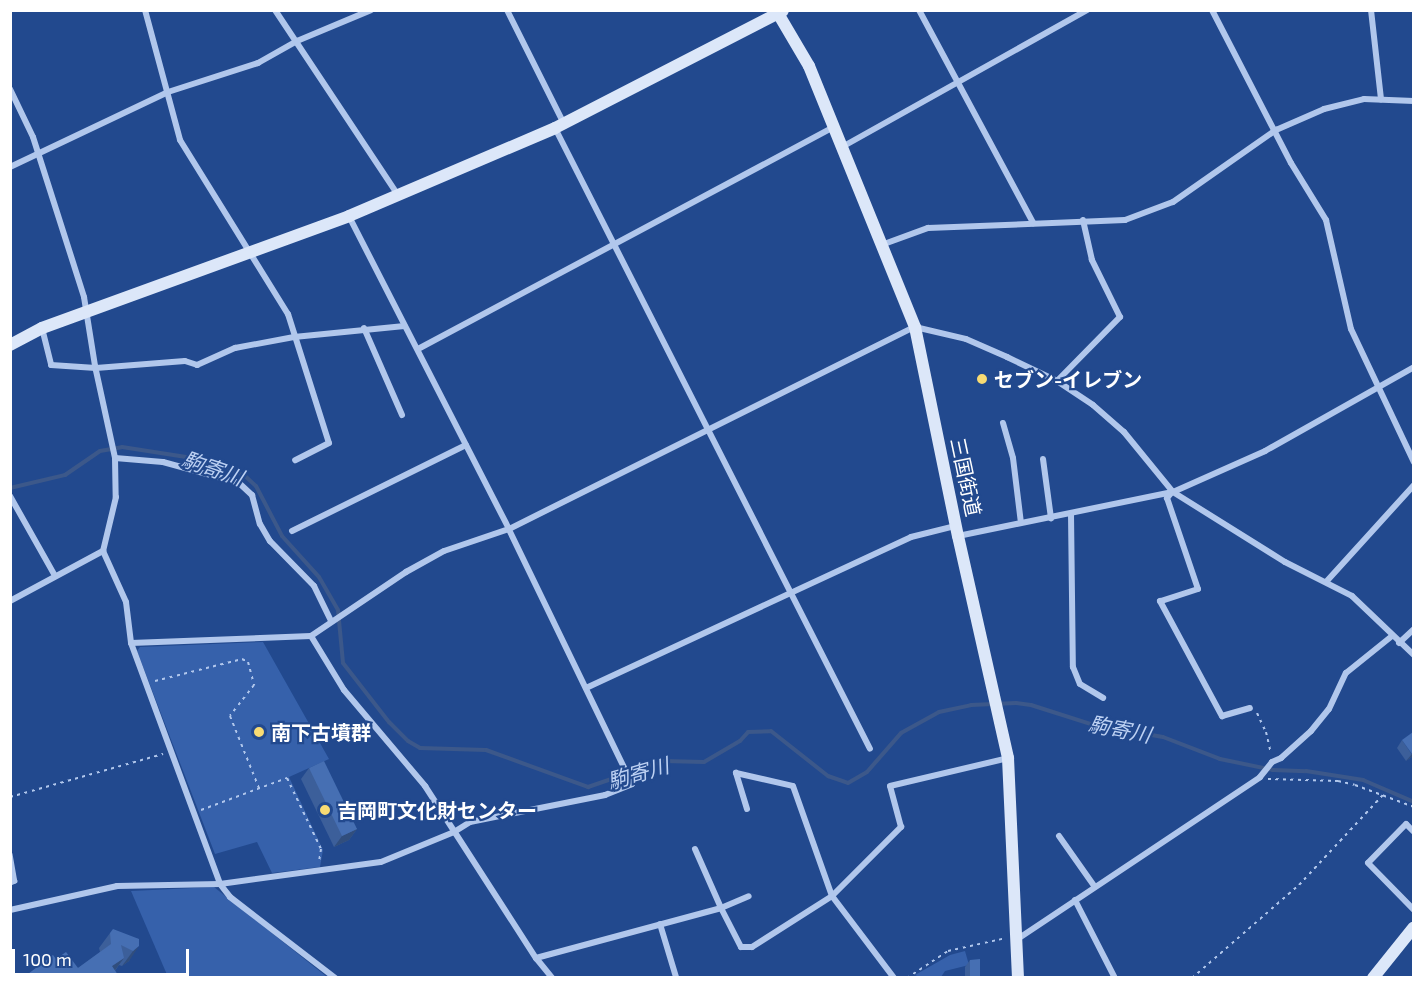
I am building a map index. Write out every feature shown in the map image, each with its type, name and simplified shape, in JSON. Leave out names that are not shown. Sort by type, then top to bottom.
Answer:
[{"type":"street","points":[[145,10],[180,140],[288,314],[329,443],[295,459]]},
{"type":"street","points":[[275,10],[399,195]]},
{"type":"street","points":[[10,167],[168,92],[258,63],[297,41],[371,10]]},
{"type":"street","points":[[507,10],[613,242],[870,749]]},
{"type":"street","points":[[919,10],[1033,223]]},
{"type":"street","points":[[842,147],[1087,10]]},
{"type":"street","points":[[1212,10],[1276,130],[1291,163],[1326,220],[1351,328],[1413,462]]},
{"type":"street","points":[[1371,10],[1381,99]]},
{"type":"street","points":[[10,345],[42,328],[87,314],[349,216],[560,126],[779,12]]},
{"type":"street","name":"三国街道","points":[[779,12],[809,66],[884,244],[915,327],[957,531],[1008,758],[1018,978]]},
{"type":"street","points":[[10,89],[38,154],[87,314],[115,458],[116,497],[103,551],[126,602],[130,643],[220,884],[230,897],[335,978]]},
{"type":"street","points":[[884,244],[928,228],[1125,220],[1173,202],[1276,130],[1342,103],[1364,99],[1413,101]]},
{"type":"street","points":[[418,350],[613,242],[834,127]]},
{"type":"street","points":[[10,910],[117,886],[220,884],[381,862],[454,832],[470,822],[605,795],[632,784],[509,528],[349,216]]},
{"type":"street","points":[[1057,381],[1120,317],[1092,260],[1083,220]]},
{"type":"street","points":[[42,328],[51,365],[96,368],[185,361],[197,365],[235,348],[294,337],[364,328],[404,326]]},
{"type":"street","points":[[130,643],[311,636],[406,572],[444,551],[509,528],[915,327],[966,339],[1057,381],[1093,405],[1124,432],[1173,492],[1285,562],[1352,596],[1413,655]]},
{"type":"street","points":[[364,328],[402,415]]},
{"type":"street","points":[[586,688],[790,591],[911,537],[1051,518],[1173,492],[1265,451],[1413,367]]},
{"type":"street","points":[[1003,423],[1013,458],[1021,523]]},
{"type":"street","points":[[292,531],[466,445]]},
{"type":"street","points":[[115,458],[163,462],[238,483],[252,495],[260,524],[270,541],[314,586],[331,621]]},
{"type":"street","points":[[1043,459],[1051,518]]},
{"type":"street","points":[[1326,582],[1413,485]]},
{"type":"street","points":[[1173,492],[1167,498],[1198,589],[1160,601],[1222,716],[1250,708]]},
{"type":"street","points":[[11,499],[55,576]]},
{"type":"street","points":[[1071,514],[1073,667],[1080,684],[1103,698]]},
{"type":"street","points":[[10,601],[103,551]]},
{"type":"street","points":[[1400,643],[1413,629]]},
{"type":"street","points":[[311,636],[344,690],[425,786],[536,958],[552,978]]},
{"type":"street","points":[[1016,938],[1262,775],[1271,763],[1281,758],[1311,731],[1329,709],[1346,673],[1392,636]]},
{"type":"street","points":[[695,849],[741,947],[752,947],[832,896],[901,827],[890,786],[1008,758]]},
{"type":"street","points":[[747,809],[736,773],[793,786],[832,896],[894,978]]},
{"type":"street","points":[[1413,832],[1406,824],[1368,863],[1413,910]]},
{"type":"street","points":[[1059,836],[1095,887]]},
{"type":"street","points":[[536,958],[721,908],[749,896]]},
{"type":"street","points":[[1075,900],[1115,978]]},
{"type":"street","points":[[660,924],[676,977]]},
{"type":"street","points":[[1373,978],[1413,927]]},
{"type":"lane","points":[[10,854],[15,881],[10,883]]},
{"type":"path","points":[[145,683],[170,680],[242,659],[248,662],[254,685],[230,716],[259,788]]},
{"type":"path","points":[[1250,708],[1257,714],[1266,732],[1271,763]]},
{"type":"path","points":[[10,797],[172,752]]},
{"type":"path","points":[[1262,775],[1292,781],[1338,781],[1413,807]]},
{"type":"path","points":[[194,813],[287,778],[321,849],[319,870]]},
{"type":"path","points":[[1192,978],[1299,885],[1383,795]]},
{"type":"path","points":[[907,978],[948,951],[1016,938]]},
{"type":"shaded area","points":[[263,642],[329,759],[289,777],[323,850],[320,867],[272,873],[257,842],[215,854],[137,651],[140,647]]},
{"type":"shaded area","points":[[214,887],[327,977],[168,977],[131,891]]},
{"type":"shaded area","points":[[965,951],[969,965],[945,971],[941,977],[915,975],[950,955]]},
{"type":"building","points":[[1413,732],[1413,753],[1412,754],[1402,740]]},
{"type":"building","points":[[324,761],[357,829],[342,836],[309,768]]},
{"type":"building","points":[[113,929],[139,939],[139,946],[133,951],[121,945],[124,958],[112,966],[118,975],[114,978],[24,977],[53,955],[56,959],[66,952],[78,968],[111,944],[110,933]]},
{"type":"building","points":[[980,959],[980,978],[970,978],[970,960]]},
{"type":"waterway","name":"駒寄川","points":[[10,488],[65,475],[100,451],[122,447],[199,459],[244,475],[256,486],[282,536],[319,577],[338,610],[343,663],[389,722],[408,741],[420,748],[486,750],[588,787],[664,761],[704,762],[740,741],[748,732],[771,731],[828,776],[848,783],[867,772],[901,733],[939,712],[971,705],[1016,703],[1031,705],[1091,724],[1163,737],[1220,759],[1273,770],[1306,771],[1363,780],[1414,802]]},
{"type":"place","name":"セブン-イレブン","points":[[982,379]]},
{"type":"place","name":"南下古墳群","points":[[259,732]]},
{"type":"place","name":"吉岡町文化財センター","points":[[325,810]]}]
